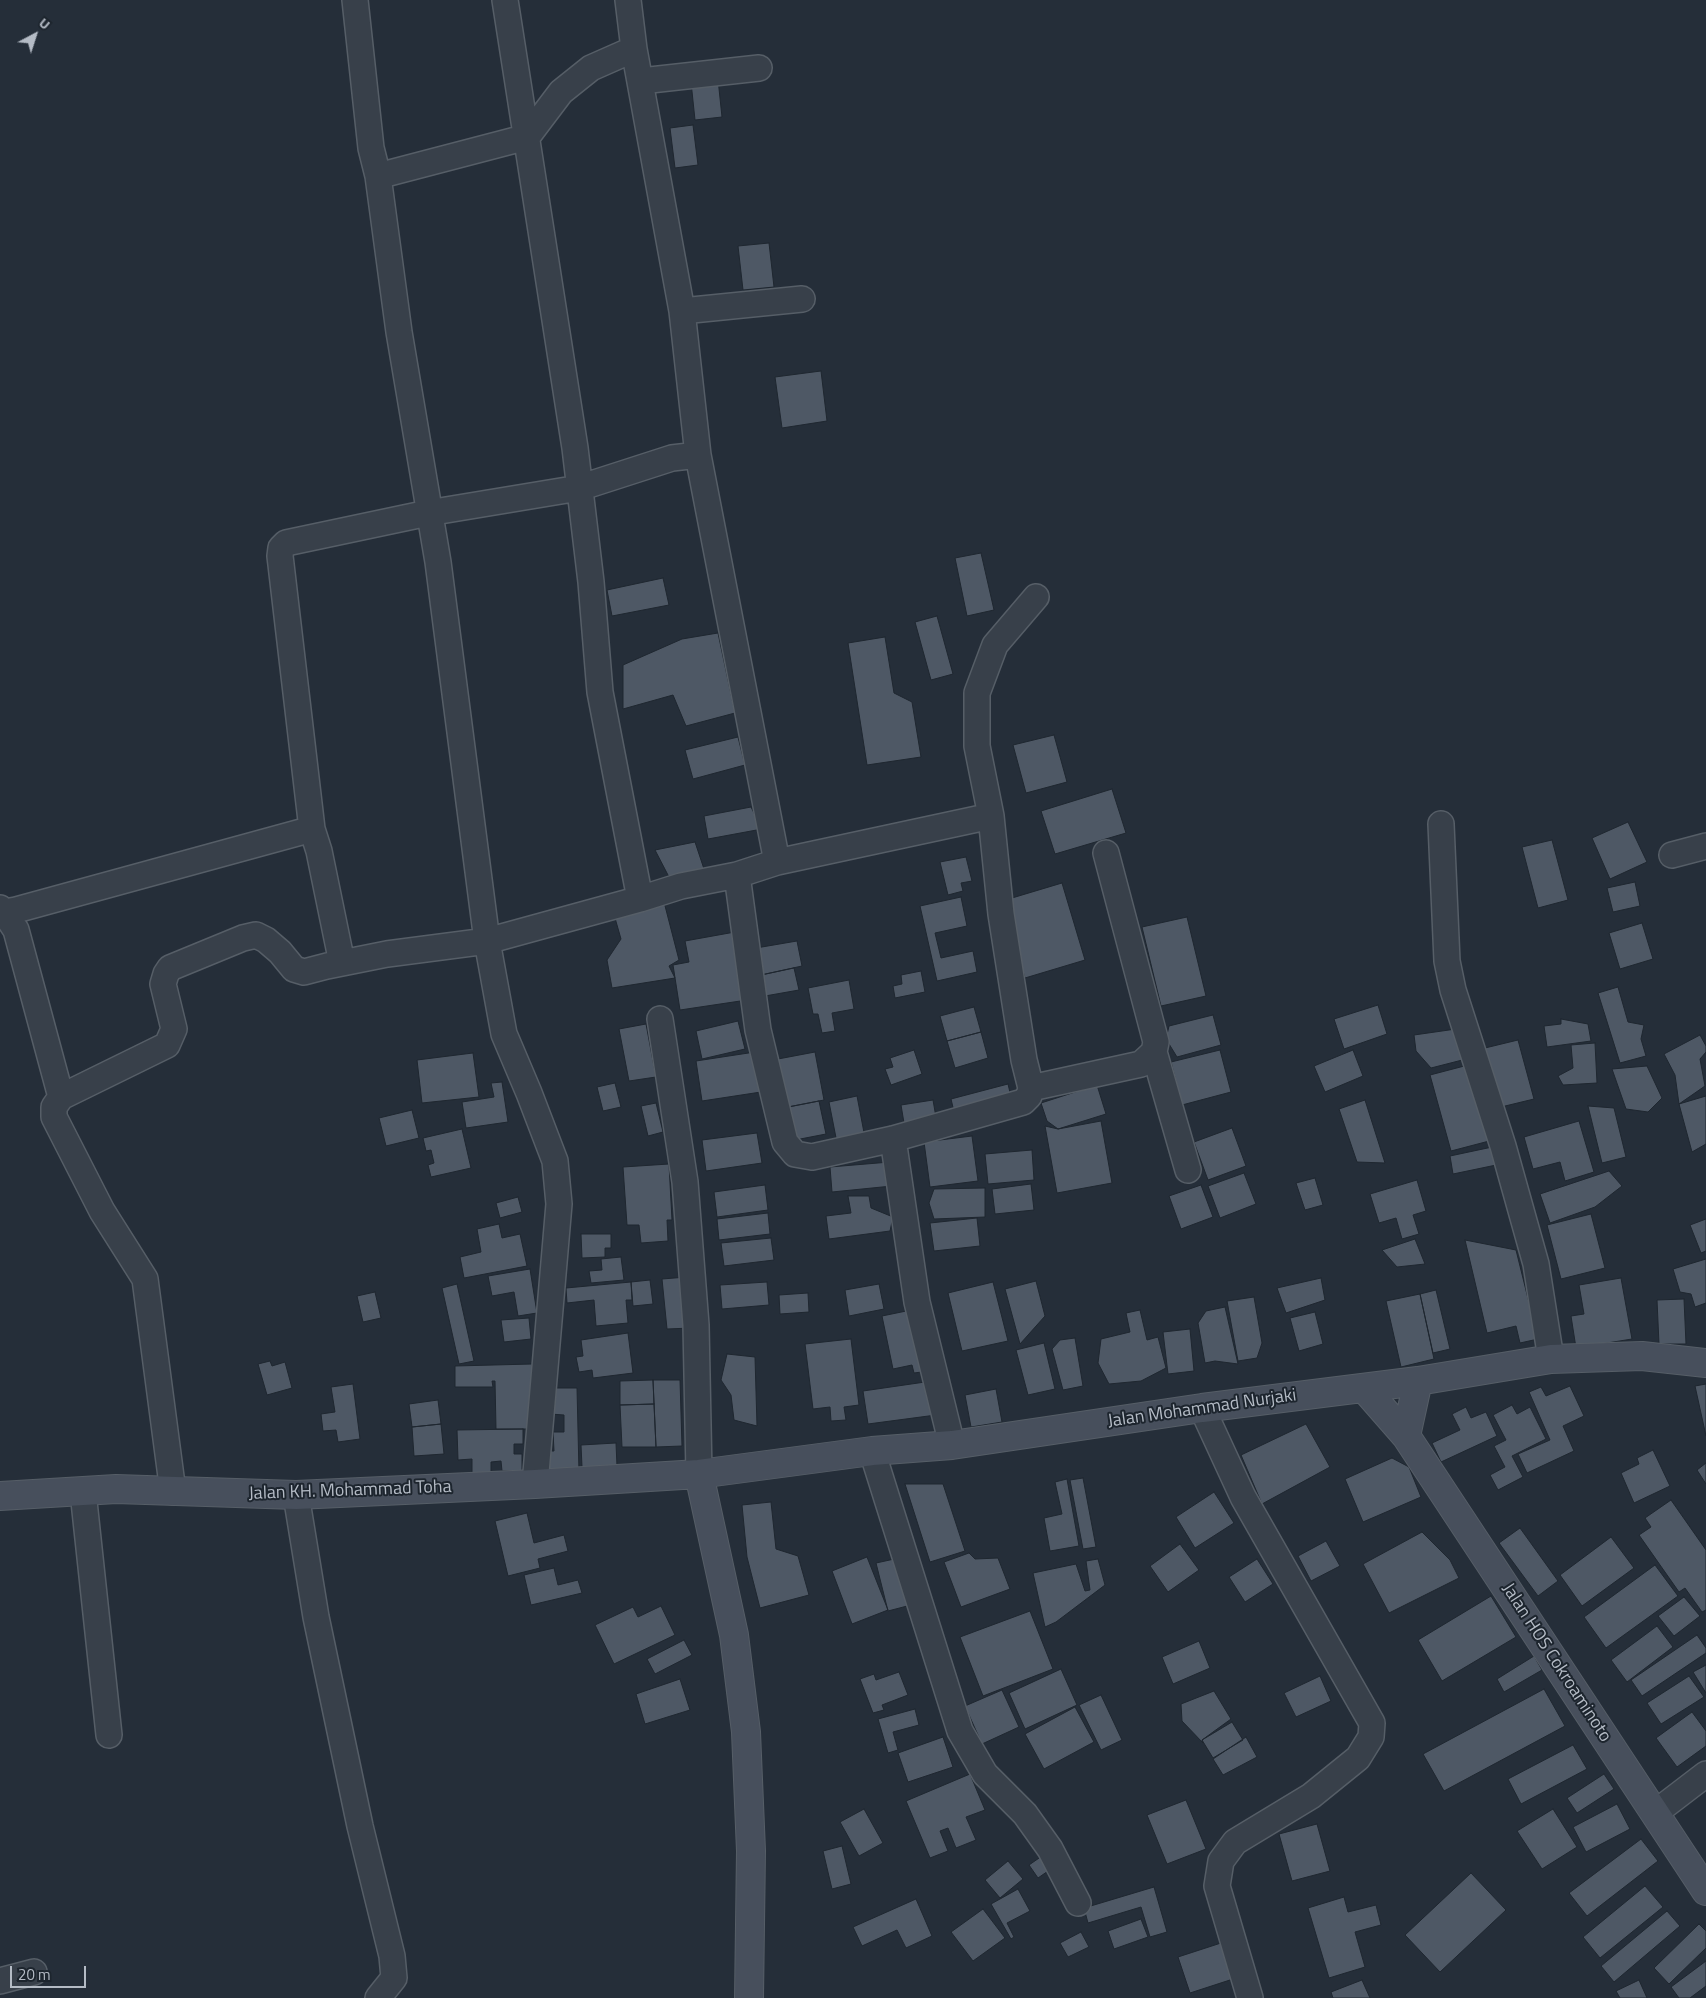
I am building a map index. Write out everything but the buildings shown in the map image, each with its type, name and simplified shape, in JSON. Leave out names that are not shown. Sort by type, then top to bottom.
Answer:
[{"type":"street","points":[[355,0],[371,148],[378,176],[399,332],[428,513],[438,562],[488,941],[504,1034],[555,1161],[559,1204],[535,1484]]},
{"type":"street","points":[[505,0],[575,448],[591,582],[600,692],[640,899]]},
{"type":"street","points":[[628,0],[634,49],[682,311],[698,455],[777,862]]},
{"type":"street","points":[[378,176],[527,137],[561,92],[591,68],[634,49]]},
{"type":"street","points":[[641,81],[759,68]]},
{"type":"street","points":[[682,311],[802,299]]},
{"type":"street","points":[[324,967],[319,851],[312,829],[280,556],[281,548],[286,543],[295,540],[428,513],[579,488],[672,458],[698,455]]},
{"type":"street","points":[[737,875],[758,1030],[785,1142],[795,1154],[812,1157],[894,1139],[1023,1102],[1029,1096],[1031,1088],[1024,1060],[1001,914],[991,816],[977,746],[977,693],[996,645],[1036,597]]},
{"type":"street","points":[[173,1492],[145,1279],[102,1211],[54,1117],[54,1107],[61,1097],[167,1045],[174,1029],[163,984],[170,968],[243,938],[256,935],[266,940],[280,952],[294,968],[324,967],[415,950],[488,941],[681,886],[737,875],[777,862],[991,816]]},
{"type":"street","points":[[1441,824],[1448,961],[1453,990],[1502,1146],[1536,1264],[1552,1359]]},
{"type":"street","points":[[61,1097],[6,917],[312,829]]},
{"type":"street","points":[[1672,854],[1706,846]]},
{"type":"street","points":[[1106,853],[1156,1042],[1154,1052],[1188,1170]]},
{"type":"street","points":[[660,1019],[685,1182],[696,1325],[699,1474],[734,1635],[746,1732],[751,1851],[749,1998]]},
{"type":"street","points":[[1031,1088],[1140,1064],[1154,1052]]},
{"type":"street","points":[[894,1139],[918,1302],[952,1445]]},
{"type":"street","name":"Jalan Mohammad Nurjaki","points":[[699,1474],[872,1451],[952,1445],[1202,1408],[1418,1381],[1552,1359],[1642,1356],[1706,1363]]},
{"type":"street","points":[[1406,1436],[1418,1381]]},
{"type":"street","name":"Jalan HOS Cokroaminoto","points":[[1364,1388],[1406,1436],[1706,1891]]},
{"type":"street","points":[[1202,1408],[1243,1497],[1372,1723],[1371,1737],[1358,1758],[1311,1796],[1235,1842],[1221,1861],[1216,1886],[1250,1998]]},
{"type":"street","points":[[872,1451],[960,1731],[985,1774],[1026,1814],[1050,1849],[1078,1903]]},
{"type":"street","name":"Jalan KH. Mohammad Toha","points":[[0,1496],[116,1490],[296,1495],[699,1474]]},
{"type":"street","points":[[83,1492],[109,1734]]},
{"type":"street","points":[[296,1495],[316,1617],[360,1826],[392,1956],[394,1978],[378,1998]]},
{"type":"street","points":[[1655,1813],[1706,1774]]},
{"type":"street","points":[[0,1981],[34,1972]]}]
